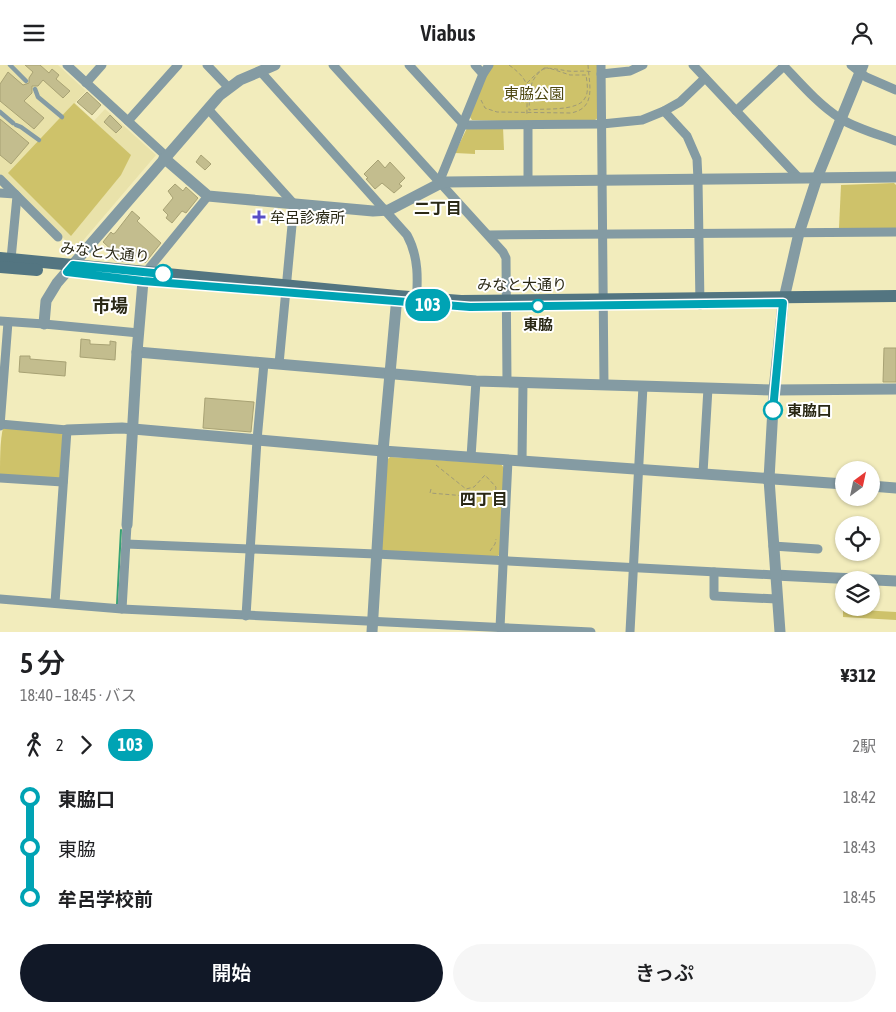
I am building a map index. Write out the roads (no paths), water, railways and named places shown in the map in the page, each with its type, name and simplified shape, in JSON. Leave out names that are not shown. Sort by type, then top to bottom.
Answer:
[{"type":"main road","name":"みなと大通り","points":[[6,258],[71,263],[144,276],[407,300],[604,303],[896,296]]},
{"type":"main road","name":"みなと大通り","points":[[0,267],[71,263]]},
{"type":"main road","name":"みなと大通り","points":[[784,300],[896,303]]},
{"type":"street","points":[[67,65],[208,196],[374,211],[389,210],[441,183],[896,177]]},
{"type":"street","points":[[86,83],[102,65]]},
{"type":"street","points":[[128,121],[178,65]]},
{"type":"street","points":[[208,65],[228,87]]},
{"type":"street","points":[[44,323],[46,301],[71,263],[165,157],[228,87],[240,79],[275,65]]},
{"type":"street","points":[[333,65],[503,252],[506,258],[506,382]]},
{"type":"street","points":[[409,65],[464,125],[602,124],[642,120],[680,102],[705,78]]},
{"type":"street","points":[[475,65],[483,74]]},
{"type":"street","points":[[441,183],[483,74],[489,65]]},
{"type":"street","points":[[604,385],[601,70],[630,71],[643,65]]},
{"type":"street","points":[[692,65],[800,178]]},
{"type":"street","points":[[851,65],[862,69],[878,83],[896,90]]},
{"type":"street","points":[[736,111],[784,66],[821,104],[842,119],[896,141]]},
{"type":"street","points":[[780,632],[769,479],[774,390],[784,300],[799,233],[817,178],[862,69]]},
{"type":"street","points":[[260,71],[407,235],[417,264],[389,375],[372,627]]},
{"type":"street","points":[[208,109],[294,204],[279,364]]},
{"type":"street","points":[[664,111],[683,131],[692,145],[697,159],[700,302]]},
{"type":"street","points":[[528,125],[528,181]]},
{"type":"street","points":[[0,179],[58,237]]},
{"type":"street","points":[[0,193],[16,195]]},
{"type":"street","points":[[6,258],[16,195]]},
{"type":"street","points":[[122,609],[137,352],[144,276],[208,196]]},
{"type":"street","points":[[489,235],[896,232]]},
{"type":"street","points":[[139,333],[44,323],[4,321],[0,425],[67,430],[133,429],[383,451],[835,483]]},
{"type":"street","points":[[137,352],[476,381],[708,389],[896,389]]},
{"type":"street","points":[[246,615],[257,439],[264,363]]},
{"type":"street","points":[[471,457],[476,381]]},
{"type":"street","points":[[522,461],[523,382]]},
{"type":"street","points":[[630,632],[643,386]]},
{"type":"street","points":[[703,473],[708,389]]},
{"type":"street","points":[[54,603],[67,430]]},
{"type":"street","points":[[500,627],[508,460]]},
{"type":"street","points":[[0,478],[63,482]]},
{"type":"street","points":[[880,487],[896,488]]},
{"type":"street","points":[[126,544],[896,581]]},
{"type":"street","points":[[773,546],[818,549]]},
{"type":"street","points":[[714,572],[714,597],[777,599]]},
{"type":"street","points":[[0,599],[122,609],[246,615],[372,627],[500,627],[591,632]]},
{"type":"lane","points":[[10,65],[26,81]]},
{"type":"lane","points":[[35,89],[38,97],[62,117]]},
{"type":"lane","points":[[0,112],[14,124],[40,140]]},
{"type":"waterway","points":[[117,604],[121,530]]},
{"type":"place","name":"牟呂診療所","points":[[259,217]]},
{"type":"place","name":"東脇","points":[[538,306]]},
{"type":"place","name":"東脇口","points":[[773,410]]},
{"type":"district","name":"二丁目","points":[[438,208]]},
{"type":"district","name":"市場","points":[[110,305]]},
{"type":"district","name":"四丁目","points":[[484,499]]},
{"type":"park label","name":"東脇公園","points":[[534,93]]}]
